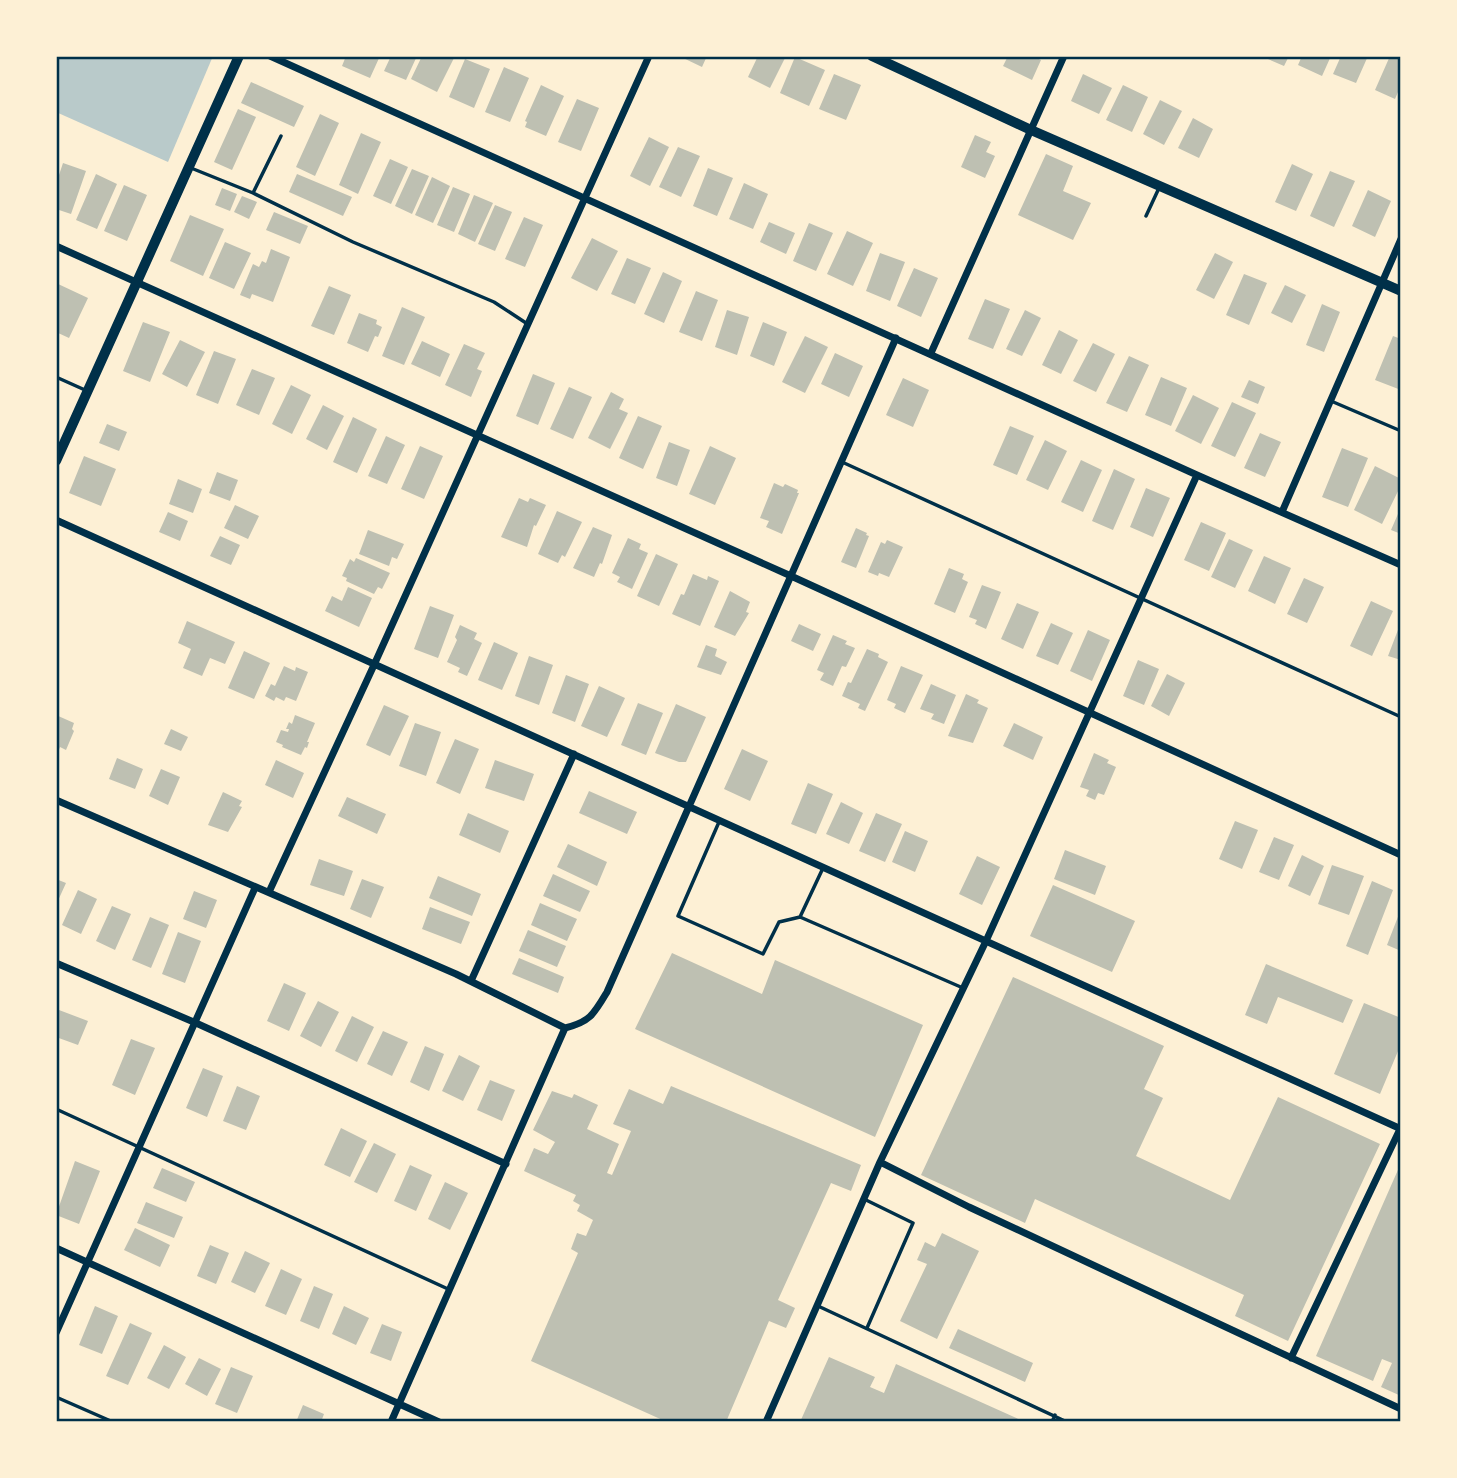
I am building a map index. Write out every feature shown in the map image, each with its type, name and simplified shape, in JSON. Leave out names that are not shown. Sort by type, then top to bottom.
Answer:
[{"type":"main road","points":[[56,461],[239,56]]},
{"type":"main road","points":[[872,56],[1031,130],[1401,291]]},
{"type":"street","points":[[270,56],[1401,565]]},
{"type":"street","points":[[269,892],[649,56]]},
{"type":"street","points":[[931,353],[1064,56]]},
{"type":"street","points":[[1282,512],[1401,239]]},
{"type":"street","points":[[56,246],[791,576],[1401,855]]},
{"type":"street","points":[[56,800],[471,981],[565,1028],[582,1024],[595,1013],[607,992],[896,338]]},
{"type":"street","points":[[765,1422],[880,1162],[986,941],[1197,475]]},
{"type":"street","points":[[56,520],[1401,1128],[1291,1358]]},
{"type":"street","points":[[471,981],[574,754]]},
{"type":"street","points":[[56,1333],[255,888]]},
{"type":"street","points":[[56,963],[196,1023],[506,1164]]},
{"type":"street","points":[[391,1422],[565,1028]]},
{"type":"street","points":[[880,1162],[969,1207],[1401,1409]]},
{"type":"street","points":[[56,1248],[439,1422]]},
{"type":"lane","points":[[253,193],[281,136]]},
{"type":"lane","points":[[189,167],[253,193],[353,242],[494,302],[528,324]]},
{"type":"lane","points":[[1146,216],[1160,186]]},
{"type":"lane","points":[[56,377],[87,391]]},
{"type":"lane","points":[[1331,401],[1401,431]]},
{"type":"lane","points":[[842,461],[1401,717]]},
{"type":"lane","points":[[719,821],[678,916],[763,954],[779,922],[800,917],[964,988]]},
{"type":"lane","points":[[800,917],[822,868]]},
{"type":"lane","points":[[56,1109],[450,1290]]},
{"type":"lane","points":[[864,1199],[913,1223],[867,1328]]},
{"type":"lane","points":[[818,1306],[1067,1422]]},
{"type":"lane","points":[[56,1397],[113,1422]]},
{"type":"lane","points":[[1052,1422],[1055,1415]]},
{"type":"shaded area","points":[[56,56],[213,56],[168,162],[56,112]]},
{"type":"building","points":[[346,56],[380,56],[370,78],[342,66]]},
{"type":"building","points":[[391,56],[417,56],[406,80],[384,71]]},
{"type":"building","points":[[422,56],[455,56],[437,92],[411,79]]},
{"type":"building","points":[[679,56],[707,56],[702,67]]},
{"type":"building","points":[[758,56],[785,58],[770,88],[748,77]]},
{"type":"building","points":[[1008,56],[1033,56],[1041,60],[1032,80],[1003,66]]},
{"type":"building","points":[[1261,56],[1289,56],[1284,66]]},
{"type":"building","points":[[1302,56],[1331,56],[1322,76],[1298,65]]},
{"type":"building","points":[[1341,56],[1368,56],[1356,83],[1333,74]]},
{"type":"building","points":[[1390,56],[1401,59],[1401,85],[1395,99],[1375,90]]},
{"type":"building","points":[[795,57],[825,70],[809,106],[780,93]]},
{"type":"building","points":[[465,59],[490,69],[474,108],[449,97]]},
{"type":"building","points":[[504,67],[529,78],[510,122],[485,112]]},
{"type":"building","points":[[834,74],[861,85],[846,120],[819,109]]},
{"type":"building","points":[[1083,74],[1112,88],[1099,114],[1071,101]]},
{"type":"building","points":[[251,82],[304,106],[294,127],[241,103]]},
{"type":"building","points":[[541,85],[564,96],[546,136],[525,127],[525,121]]},
{"type":"building","points":[[1123,85],[1148,97],[1132,132],[1106,120]]},
{"type":"building","points":[[577,99],[599,108],[581,151],[558,142]]},
{"type":"building","points":[[1160,100],[1182,111],[1164,145],[1143,134]]},
{"type":"building","points":[[238,109],[256,117],[232,170],[214,162]]},
{"type":"building","points":[[320,114],[339,123],[315,176],[296,167]]},
{"type":"building","points":[[1193,118],[1213,129],[1199,158],[1178,148]]},
{"type":"building","points":[[361,133],[381,142],[358,194],[339,185]]},
{"type":"building","points":[[975,135],[991,142],[986,152],[995,156],[985,178],[961,167]]},
{"type":"building","points":[[649,137],[669,147],[650,186],[630,176]]},
{"type":"building","points":[[678,147],[700,156],[681,197],[659,187]]},
{"type":"building","points":[[1046,154],[1073,166],[1063,191],[1091,203],[1073,240],[1018,215]]},
{"type":"building","points":[[390,159],[408,167],[391,204],[373,196]]},
{"type":"building","points":[[63,163],[86,171],[71,214],[56,209],[56,184]]},
{"type":"building","points":[[1292,164],[1313,174],[1296,211],[1275,202]]},
{"type":"building","points":[[708,168],[733,178],[717,216],[693,206]]},
{"type":"building","points":[[412,169],[429,176],[412,214],[395,206]]},
{"type":"building","points":[[1330,171],[1355,181],[1334,227],[1310,216]]},
{"type":"building","points":[[96,174],[117,184],[97,229],[76,220]]},
{"type":"building","points":[[297,174],[352,197],[343,216],[289,192]]},
{"type":"building","points":[[432,177],[450,186],[433,223],[415,215]]},
{"type":"building","points":[[744,183],[768,194],[753,229],[729,219]]},
{"type":"building","points":[[124,185],[147,195],[127,241],[104,231]]},
{"type":"building","points":[[453,187],[470,194],[454,232],[437,225]]},
{"type":"building","points":[[222,188],[237,194],[230,211],[215,205]]},
{"type":"building","points":[[1368,190],[1391,201],[1375,237],[1352,226]]},
{"type":"building","points":[[474,195],[493,203],[475,242],[458,234]]},
{"type":"building","points":[[242,196],[257,202],[249,219],[234,212]]},
{"type":"building","points":[[495,205],[512,212],[495,251],[478,244]]},
{"type":"building","points":[[274,212],[308,226],[300,244],[266,230]]},
{"type":"building","points":[[190,215],[224,229],[203,276],[170,261]]},
{"type":"building","points":[[524,217],[543,225],[525,267],[505,259]]},
{"type":"building","points":[[769,222],[795,233],[786,254],[760,242]]},
{"type":"building","points":[[809,223],[833,233],[816,271],[793,261]]},
{"type":"building","points":[[847,231],[873,243],[853,286],[827,274]]},
{"type":"building","points":[[592,238],[618,251],[597,291],[571,278]]},
{"type":"building","points":[[225,242],[251,253],[234,289],[209,278]]},
{"type":"building","points":[[271,249],[290,257],[273,302],[252,294],[250,299],[240,295],[253,264],[259,267],[262,261],[266,263]]},
{"type":"building","points":[[880,253],[905,262],[890,301],[866,291]]},
{"type":"building","points":[[1215,253],[1233,262],[1214,299],[1196,290]]},
{"type":"building","points":[[627,258],[651,268],[635,304],[611,294]]},
{"type":"building","points":[[914,268],[938,278],[921,317],[897,306]]},
{"type":"building","points":[[663,272],[682,281],[664,323],[644,314]]},
{"type":"building","points":[[1244,274],[1267,283],[1249,325],[1226,315]]},
{"type":"building","points":[[56,283],[88,298],[69,338],[56,332]]},
{"type":"building","points":[[1285,285],[1306,295],[1292,323],[1271,313]]},
{"type":"building","points":[[329,286],[351,295],[334,335],[311,326]]},
{"type":"building","points":[[696,291],[718,300],[702,341],[679,332]]},
{"type":"building","points":[[985,299],[1010,309],[993,349],[968,339]]},
{"type":"building","points":[[1322,304],[1340,312],[1324,352],[1306,345]]},
{"type":"building","points":[[402,307],[425,317],[404,365],[382,356]]},
{"type":"building","points":[[727,310],[749,317],[737,355],[715,347]]},
{"type":"building","points":[[1025,310],[1041,318],[1022,356],[1006,349]]},
{"type":"building","points":[[359,313],[377,320],[376,324],[382,327],[368,352],[347,343]]},
{"type":"building","points":[[143,322],[170,332],[150,382],[123,371]]},
{"type":"building","points":[[763,322],[787,332],[774,366],[750,356]]},
{"type":"building","points":[[1059,330],[1078,340],[1061,374],[1042,365]]},
{"type":"building","points":[[805,336],[828,347],[805,393],[782,382]]},
{"type":"building","points":[[1393,336],[1401,339],[1401,390],[1375,380]]},
{"type":"building","points":[[180,340],[205,352],[187,387],[162,374]]},
{"type":"building","points":[[422,341],[450,354],[440,377],[411,364]]},
{"type":"building","points":[[1093,343],[1115,354],[1096,392],[1073,381]]},
{"type":"building","points":[[464,344],[485,353],[477,369],[482,371],[471,397],[445,385]]},
{"type":"building","points":[[214,351],[236,359],[218,404],[196,395]]},
{"type":"building","points":[[835,353],[863,366],[849,397],[821,384]]},
{"type":"building","points":[[1129,356],[1149,365],[1127,412],[1106,403]]},
{"type":"building","points":[[252,369],[275,378],[259,415],[236,405]]},
{"type":"building","points":[[533,374],[555,383],[538,425],[516,416]]},
{"type":"building","points":[[1161,377],[1187,388],[1171,426],[1145,415]]},
{"type":"building","points":[[903,378],[929,390],[913,427],[886,415]]},
{"type":"building","points":[[1249,380],[1265,387],[1258,404],[1241,397]]},
{"type":"building","points":[[291,385],[311,395],[292,434],[272,424]]},
{"type":"building","points":[[569,387],[592,397],[573,439],[550,429]]},
{"type":"building","points":[[611,392],[624,399],[619,409],[628,413],[610,449],[588,438]]},
{"type":"building","points":[[1193,395],[1219,408],[1201,444],[1175,431]]},
{"type":"building","points":[[1232,402],[1256,413],[1235,457],[1211,446]]},
{"type":"building","points":[[323,405],[344,416],[327,450],[306,439]]},
{"type":"building","points":[[638,416],[662,426],[643,469],[619,458]]},
{"type":"building","points":[[353,417],[377,429],[357,473],[333,462]]},
{"type":"building","points":[[107,424],[127,432],[119,451],[99,443]]},
{"type":"building","points":[[1010,426],[1034,436],[1017,475],[993,465]]},
{"type":"building","points":[[1260,433],[1281,442],[1265,477],[1244,468]]},
{"type":"building","points":[[386,436],[405,445],[387,484],[368,476]]},
{"type":"building","points":[[1045,440],[1067,451],[1048,490],[1026,480]]},
{"type":"building","points":[[669,442],[690,450],[677,486],[656,478]]},
{"type":"building","points":[[420,446],[443,456],[424,499],[401,489]]},
{"type":"building","points":[[710,446],[736,458],[715,505],[689,494]]},
{"type":"building","points":[[1342,448],[1368,458],[1348,507],[1322,497]]},
{"type":"building","points":[[84,456],[116,469],[101,506],[69,493]]},
{"type":"building","points":[[1081,460],[1102,470],[1083,512],[1061,502]]},
{"type":"building","points":[[1375,466],[1401,479],[1401,485],[1382,524],[1354,510]]},
{"type":"building","points":[[1114,469],[1135,479],[1113,530],[1092,521]]},
{"type":"building","points":[[217,472],[238,480],[230,501],[209,493]]},
{"type":"building","points":[[178,479],[202,489],[193,513],[169,504]]},
{"type":"building","points":[[774,483],[783,487],[785,484],[799,493],[782,534],[766,527],[769,521],[760,518]]},
{"type":"building","points":[[1146,488],[1170,498],[1153,537],[1130,527]]},
{"type":"building","points":[[519,498],[528,502],[530,498],[546,505],[536,526],[534,525],[527,547],[501,537]]},
{"type":"building","points":[[235,505],[259,516],[248,539],[224,528]]},
{"type":"building","points":[[1401,507],[1401,534],[1391,530]]},
{"type":"building","points":[[557,511],[582,522],[565,557],[562,555],[558,563],[538,554]]},
{"type":"building","points":[[168,512],[188,521],[180,541],[159,532]]},
{"type":"building","points":[[1201,522],[1226,533],[1209,571],[1184,560]]},
{"type":"building","points":[[593,527],[612,535],[602,564],[600,563],[594,577],[573,568]]},
{"type":"building","points":[[856,528],[869,536],[856,568],[841,562]]},
{"type":"building","points":[[368,530],[404,544],[397,559],[392,557],[389,566],[359,554]]},
{"type":"building","points":[[220,536],[240,545],[231,565],[210,556]]},
{"type":"building","points":[[628,538],[641,544],[639,549],[648,553],[632,589],[617,582],[620,577],[612,573]]},
{"type":"building","points":[[1229,539],[1253,550],[1235,588],[1211,577]]},
{"type":"building","points":[[887,540],[903,547],[889,577],[868,572],[881,542],[885,544]]},
{"type":"building","points":[[656,554],[678,564],[659,606],[637,596]]},
{"type":"building","points":[[1264,556],[1291,568],[1275,604],[1248,591]]},
{"type":"building","points":[[356,558],[390,573],[382,589],[378,587],[374,594],[346,581],[347,578],[342,576],[350,559],[354,562]]},
{"type":"building","points":[[949,568],[964,574],[962,579],[968,582],[955,613],[934,604]]},
{"type":"building","points":[[693,574],[707,580],[708,576],[719,581],[700,626],[672,614]]},
{"type":"building","points":[[1304,578],[1324,587],[1307,623],[1287,614]]},
{"type":"building","points":[[982,585],[1001,592],[986,629],[975,624],[977,620],[969,617]]},
{"type":"building","points":[[348,587],[372,598],[359,627],[325,611],[332,596],[342,601]]},
{"type":"building","points":[[730,591],[750,602],[746,612],[749,613],[735,636],[714,627]]},
{"type":"building","points":[[1371,601],[1393,611],[1372,656],[1350,646]]},
{"type":"building","points":[[1017,603],[1039,612],[1023,649],[1001,639]]},
{"type":"building","points":[[430,606],[454,615],[438,658],[414,649]]},
{"type":"building","points":[[187,621],[235,642],[225,664],[210,658],[202,676],[183,668],[191,649],[178,643]]},
{"type":"building","points":[[1401,622],[1401,660],[1388,656]]},
{"type":"building","points":[[1051,623],[1073,633],[1058,665],[1036,656]]},
{"type":"building","points":[[799,624],[821,634],[813,651],[791,641]]},
{"type":"building","points":[[460,625],[477,633],[474,639],[482,643],[467,676],[458,672],[460,668],[447,662],[457,640],[455,637]]},
{"type":"building","points":[[1088,630],[1110,640],[1092,681],[1070,671]]},
{"type":"building","points":[[833,635],[855,648],[846,667],[842,666],[833,686],[820,680],[824,673],[817,670]]},
{"type":"building","points":[[494,642],[518,653],[502,690],[478,680]]},
{"type":"building","points":[[706,645],[717,649],[715,656],[727,662],[721,675],[697,667]]},
{"type":"building","points":[[867,649],[888,662],[865,711],[858,708],[860,704],[842,696]]},
{"type":"building","points":[[244,651],[270,663],[254,699],[228,688]]},
{"type":"building","points":[[529,656],[553,665],[539,705],[515,696]]},
{"type":"building","points":[[1138,660],[1159,669],[1144,705],[1123,696]]},
{"type":"building","points":[[284,666],[295,671],[296,667],[308,672],[296,701],[286,697],[284,701],[276,697],[274,701],[265,696],[271,684],[275,686]]},
{"type":"building","points":[[901,666],[923,675],[905,713],[894,708],[896,704],[887,700]]},
{"type":"building","points":[[1167,674],[1185,683],[1169,716],[1151,706]]},
{"type":"building","points":[[566,675],[589,684],[575,722],[552,713]]},
{"type":"building","points":[[931,684],[956,695],[944,724],[931,719],[934,714],[920,709]]},
{"type":"building","points":[[599,686],[625,698],[607,737],[581,726]]},
{"type":"building","points":[[966,694],[988,708],[973,743],[948,736]]},
{"type":"building","points":[[638,703],[663,713],[646,755],[621,745]]},
{"type":"building","points":[[676,704],[706,717],[686,762],[655,753]]},
{"type":"building","points":[[384,705],[409,716],[390,756],[366,745]]},
{"type":"building","points":[[56,715],[74,723],[74,731],[66,750],[60,747],[56,757]]},
{"type":"building","points":[[295,715],[315,723],[307,748],[305,747],[301,755],[276,742],[281,730],[288,732],[289,729],[286,729],[289,722],[292,724]]},
{"type":"building","points":[[415,723],[441,732],[426,776],[399,766]]},
{"type":"building","points":[[1014,723],[1043,737],[1033,760],[1003,746]]},
{"type":"building","points":[[171,729],[188,737],[181,751],[164,744]]},
{"type":"building","points":[[455,739],[479,749],[460,794],[436,783]]},
{"type":"building","points":[[742,749],[768,761],[750,801],[724,789]]},
{"type":"building","points":[[1094,753],[1109,760],[1107,763],[1116,767],[1104,795],[1098,793],[1095,800],[1086,796],[1089,790],[1080,787]]},
{"type":"building","points":[[117,758],[143,769],[135,789],[109,779]]},
{"type":"building","points":[[276,760],[304,773],[293,798],[265,785]]},
{"type":"building","points":[[495,760],[534,774],[524,801],[485,788]]},
{"type":"building","points":[[161,769],[180,777],[168,805],[149,796]]},
{"type":"building","points":[[808,783],[833,794],[816,834],[791,824]]},
{"type":"building","points":[[589,791],[637,812],[627,834],[579,813]]},
{"type":"building","points":[[223,792],[242,801],[239,806],[242,807],[228,832],[208,825]]},
{"type":"building","points":[[347,797],[386,814],[377,834],[338,816]]},
{"type":"building","points":[[841,802],[863,813],[849,844],[826,834]]},
{"type":"building","points":[[468,813],[509,831],[500,853],[459,835]]},
{"type":"building","points":[[876,813],[902,824],[885,862],[859,851]]},
{"type":"building","points":[[1235,821],[1258,830],[1242,869],[1219,859]]},
{"type":"building","points":[[905,831],[928,841],[915,872],[892,862]]},
{"type":"building","points":[[1274,837],[1294,845],[1279,880],[1259,872]]},
{"type":"building","points":[[568,844],[607,862],[597,886],[557,867]]},
{"type":"building","points":[[1065,850],[1106,866],[1095,895],[1054,879]]},
{"type":"building","points":[[1302,855],[1324,866],[1310,896],[1288,886]]},
{"type":"building","points":[[977,856],[1000,867],[982,905],[959,894]]},
{"type":"building","points":[[319,859],[353,871],[344,896],[310,885]]},
{"type":"building","points":[[1332,865],[1364,876],[1349,915],[1318,904]]},
{"type":"building","points":[[553,874],[590,891],[580,912],[543,896]]},
{"type":"building","points":[[438,876],[481,894],[472,916],[429,898]]},
{"type":"building","points":[[56,879],[66,883],[56,905]]},
{"type":"building","points":[[362,879],[384,887],[371,918],[350,909]]},
{"type":"building","points":[[1372,881],[1393,890],[1368,955],[1346,946]]},
{"type":"building","points":[[1053,885],[1135,921],[1112,972],[1030,936]]},
{"type":"building","points":[[78,890],[97,899],[81,934],[62,925]]},
{"type":"building","points":[[194,891],[217,900],[206,928],[183,919]]},
{"type":"building","points":[[540,903],[577,919],[567,941],[531,925]]},
{"type":"building","points":[[112,906],[131,914],[115,950],[96,941]]},
{"type":"building","points":[[430,907],[470,922],[461,944],[422,929]]},
{"type":"building","points":[[1401,909],[1401,951],[1387,945]]},
{"type":"building","points":[[150,917],[169,925],[151,968],[132,960]]},
{"type":"building","points":[[528,930],[566,946],[557,967],[519,951]]},
{"type":"building","points":[[178,932],[201,941],[185,983],[162,974]]},
{"type":"building","points":[[672,953],[762,994],[775,960],[923,1025],[875,1137],[635,1029]]},
{"type":"building","points":[[519,958],[564,977],[558,993],[512,974]]},
{"type":"building","points":[[1266,964],[1353,1000],[1343,1023],[1278,997],[1267,1024],[1245,1015]]},
{"type":"building","points":[[1013,977],[1164,1046],[1144,1089],[1163,1098],[1136,1156],[1230,1200],[1278,1097],[1380,1144],[1288,1341],[1235,1316],[1244,1295],[1035,1199],[1025,1223],[921,1175]]},
{"type":"building","points":[[284,983],[306,993],[289,1031],[267,1021]]},
{"type":"building","points":[[318,1001],[339,1012],[321,1047],[300,1036]]},
{"type":"building","points":[[1364,1003],[1401,1018],[1401,1044],[1380,1094],[1334,1074]]},
{"type":"building","points":[[59,1010],[88,1021],[78,1045],[56,1037],[56,1017]]},
{"type":"building","points":[[352,1016],[374,1027],[357,1062],[335,1051]]},
{"type":"building","points":[[383,1031],[408,1042],[392,1076],[367,1064]]},
{"type":"building","points":[[131,1039],[155,1048],[135,1095],[112,1085]]},
{"type":"building","points":[[425,1046],[444,1054],[429,1091],[410,1082]]},
{"type":"building","points":[[459,1055],[480,1066],[463,1101],[442,1091]]},
{"type":"building","points":[[203,1068],[223,1076],[207,1117],[186,1108]]},
{"type":"building","points":[[490,1080],[515,1090],[502,1121],[477,1110]]},
{"type":"building","points":[[237,1086],[260,1096],[246,1130],[223,1121]]},
{"type":"building","points":[[671,1086],[861,1165],[851,1191],[831,1183],[778,1300],[795,1308],[786,1328],[769,1321],[726,1422],[667,1422],[531,1361],[578,1253],[571,1249],[577,1233],[586,1236],[593,1220],[577,1211],[580,1205],[573,1201],[576,1195],[524,1171],[534,1148],[548,1154],[555,1142],[533,1130],[552,1091],[572,1098],[574,1094],[598,1105],[587,1129],[619,1144],[607,1173],[612,1175],[631,1131],[613,1124],[629,1089],[663,1104]]},
{"type":"building","points":[[341,1128],[367,1141],[350,1177],[324,1165]]},
{"type":"building","points":[[374,1143],[396,1154],[377,1193],[354,1182]]},
{"type":"building","points":[[75,1161],[100,1171],[79,1224],[56,1215]]},
{"type":"building","points":[[1401,1163],[1401,1396],[1381,1387],[1392,1363],[1382,1359],[1373,1381],[1316,1356]]},
{"type":"building","points":[[410,1165],[432,1175],[416,1211],[394,1201]]},
{"type":"building","points":[[162,1168],[195,1182],[186,1202],[153,1188]]},
{"type":"building","points":[[445,1182],[468,1193],[450,1230],[428,1219]]},
{"type":"building","points":[[146,1202],[183,1217],[174,1238],[137,1223]]},
{"type":"building","points":[[135,1228],[170,1245],[160,1267],[124,1250]]},
{"type":"building","points":[[942,1233],[979,1251],[937,1339],[900,1321],[927,1264],[917,1260],[925,1242],[935,1247]]},
{"type":"building","points":[[210,1245],[229,1253],[216,1284],[197,1276]]},
{"type":"building","points":[[245,1251],[270,1263],[255,1293],[231,1282]]},
{"type":"building","points":[[281,1269],[302,1279],[286,1315],[265,1306]]},
{"type":"building","points":[[314,1286],[333,1294],[319,1329],[300,1321]]},
{"type":"building","points":[[95,1306],[118,1316],[102,1354],[79,1345]]},
{"type":"building","points":[[344,1306],[369,1318],[356,1345],[332,1334]]},
{"type":"building","points":[[130,1323],[152,1333],[128,1385],[106,1376]]},
{"type":"building","points":[[382,1324],[402,1332],[391,1361],[370,1353]]},
{"type":"building","points":[[958,1329],[1033,1363],[1025,1382],[949,1348]]},
{"type":"building","points":[[164,1345],[186,1357],[169,1389],[147,1378]]},
{"type":"building","points":[[829,1357],[875,1377],[870,1387],[884,1393],[896,1364],[1025,1422],[800,1422]]},
{"type":"building","points":[[199,1358],[221,1369],[207,1396],[185,1384]]},
{"type":"building","points":[[231,1367],[253,1376],[237,1413],[215,1404]]},
{"type":"building","points":[[303,1405],[324,1414],[321,1422],[296,1422]]}]
